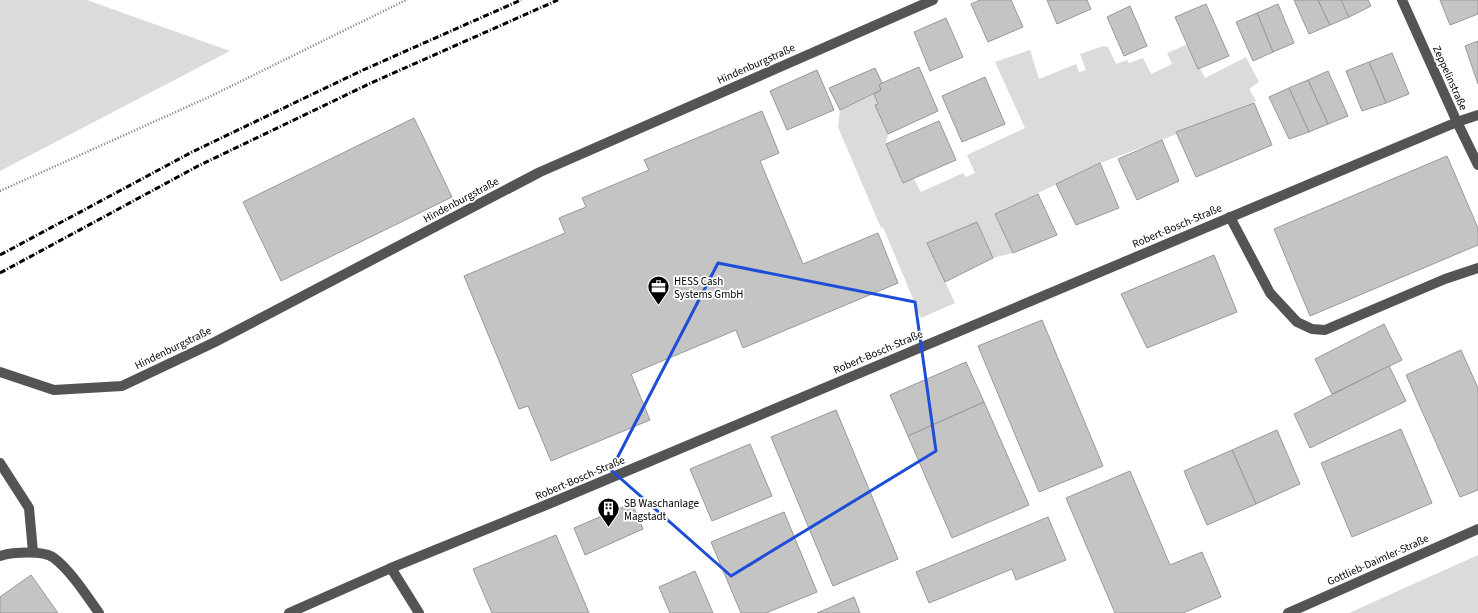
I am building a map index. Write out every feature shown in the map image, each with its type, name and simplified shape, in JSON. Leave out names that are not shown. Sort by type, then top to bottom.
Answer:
[{"type":"street","name":"Hindenburgstraße","points":[[0,372],[54,390],[122,386],[216,342],[540,172],[933,0]]},
{"type":"street","name":"Zeppelinstraße","points":[[1402,0],[1478,165]]},
{"type":"street","name":"Robert-Bosch-Straße","points":[[289,613],[391,568],[546,505],[1457,122],[1478,115]]},
{"type":"street","points":[[1230,217],[1270,293],[1297,322],[1312,329],[1325,330],[1445,279],[1478,268]]},
{"type":"street","points":[[0,463],[29,508],[33,552]]},
{"type":"street","name":"Gottlieb-Daimler-Straße","points":[[1288,613],[1478,529]]},
{"type":"street","points":[[0,556],[33,552],[53,557],[77,582],[99,613]]},
{"type":"street","points":[[391,568],[419,613]]},
{"type":"path","points":[[0,191],[209,97],[406,0]]},
{"type":"highlighted area","points":[[718,263],[915,302],[936,451],[731,576],[611,470]]},
{"type":"shaded area","points":[[0,0],[87,0],[230,51],[0,171]]},
{"type":"shaded area","points":[[1188,44],[1205,78],[1246,57],[1259,82],[1249,89],[1256,101],[1162,140],[1100,163],[995,214],[1013,253],[993,258],[977,222],[927,243],[955,303],[921,318],[883,227],[881,228],[838,127],[840,110],[874,94],[878,104],[876,105],[888,134],[886,144],[903,183],[914,179],[921,192],[963,173],[966,177],[975,173],[967,155],[1025,128],[995,62],[1030,50],[1039,79],[1076,64],[1079,72],[1086,70],[1080,54],[1103,46],[1108,47],[1116,64],[1127,60],[1129,63],[1143,58],[1151,74],[1172,64],[1167,53]]},
{"type":"shaded area","points":[[1478,555],[1478,613],[1349,613]]},
{"type":"building","points":[[980,0],[1011,0],[1023,27],[988,42],[971,4]]},
{"type":"building","points":[[1047,0],[1087,0],[1091,9],[1057,24]]},
{"type":"building","points":[[1294,0],[1318,0],[1330,25],[1309,34]]},
{"type":"building","points":[[1318,0],[1341,0],[1349,17],[1330,25]]},
{"type":"building","points":[[1341,0],[1368,0],[1371,6],[1349,17]]},
{"type":"building","points":[[1440,0],[1478,0],[1478,14],[1450,25]]},
{"type":"building","points":[[1206,4],[1229,56],[1198,69],[1175,17]]},
{"type":"building","points":[[1278,4],[1294,43],[1273,52],[1257,13]]},
{"type":"building","points":[[1130,6],[1147,46],[1124,56],[1107,17]]},
{"type":"building","points":[[1257,13],[1273,52],[1253,61],[1236,22]]},
{"type":"building","points":[[946,18],[963,57],[930,71],[914,32]]},
{"type":"building","points":[[1478,41],[1478,84],[1465,46]]},
{"type":"building","points":[[1392,53],[1409,94],[1386,103],[1369,62]]},
{"type":"building","points":[[1369,62],[1386,103],[1362,111],[1346,71]]},
{"type":"building","points":[[919,67],[938,111],[888,134],[875,105],[878,104],[874,94],[881,90],[879,85],[882,83]]},
{"type":"building","points":[[875,68],[882,83],[879,85],[881,90],[840,110],[829,88]]},
{"type":"building","points":[[817,70],[834,110],[787,130],[770,91]]},
{"type":"building","points":[[1328,71],[1348,116],[1328,124],[1308,80]]},
{"type":"building","points":[[985,77],[1005,124],[962,142],[942,96]]},
{"type":"building","points":[[1308,80],[1328,124],[1309,132],[1289,88]]},
{"type":"building","points":[[1289,88],[1309,132],[1289,139],[1269,97]]},
{"type":"building","points":[[1254,103],[1272,145],[1196,177],[1176,132]]},
{"type":"building","name":"HESS Cash Systems GmbH","points":[[762,111],[779,153],[760,161],[803,264],[878,233],[898,283],[743,348],[736,330],[631,374],[650,420],[551,461],[528,406],[519,409],[464,276],[565,233],[559,218],[586,207],[582,198],[649,170],[644,160]]},
{"type":"building","points":[[414,118],[452,197],[281,281],[243,202]]},
{"type":"building","points":[[939,121],[956,160],[903,183],[886,144]]},
{"type":"building","points":[[1162,140],[1179,181],[1137,200],[1118,159]]},
{"type":"building","points":[[1447,156],[1478,228],[1478,245],[1310,316],[1274,229]]},
{"type":"building","points":[[1100,163],[1119,208],[1076,225],[1056,184]]},
{"type":"building","points":[[1038,194],[1057,235],[1013,253],[995,214]]},
{"type":"building","points":[[977,222],[993,258],[945,282],[927,243]]},
{"type":"building","points":[[1214,255],[1237,312],[1147,348],[1121,294]]},
{"type":"building","points":[[1042,320],[1103,466],[1039,492],[978,346]]},
{"type":"building","points":[[1384,324],[1402,360],[1332,394],[1315,359]]},
{"type":"building","points":[[1461,350],[1478,388],[1478,490],[1460,497],[1406,375]]},
{"type":"building","points":[[966,362],[984,402],[908,436],[890,395]]},
{"type":"building","points":[[1389,366],[1406,401],[1310,448],[1294,414]]},
{"type":"building","points":[[984,402],[1029,505],[952,538],[908,436]]},
{"type":"building","points":[[836,410],[898,559],[833,586],[771,437]]},
{"type":"building","points":[[1401,429],[1432,503],[1352,537],[1321,463]]},
{"type":"building","points":[[1277,430],[1300,484],[1256,504],[1232,450]]},
{"type":"building","points":[[750,444],[772,496],[712,521],[690,469]]},
{"type":"building","points":[[1232,450],[1256,504],[1207,525],[1184,471]]},
{"type":"building","points":[[1130,471],[1170,565],[1202,552],[1221,597],[1183,613],[1115,613],[1066,498]]},
{"type":"building","name":"SB Waschanlage Magstadt","points":[[632,503],[643,529],[585,555],[574,528]]},
{"type":"building","points":[[784,512],[817,592],[766,613],[741,613],[711,542]]},
{"type":"building","points":[[1048,517],[1066,560],[1016,580],[1012,569],[929,603],[916,572]]},
{"type":"building","points":[[556,535],[589,613],[492,613],[473,569]]},
{"type":"building","points":[[695,571],[713,613],[670,613],[659,587]]},
{"type":"building","points":[[31,575],[58,613],[0,613],[0,597]]},
{"type":"building","points":[[854,597],[860,613],[817,613]]},
{"type":"railway","points":[[0,255],[192,152],[363,70],[521,0]]},
{"type":"railway","points":[[0,273],[198,166],[371,83],[558,0]]},
{"type":"place","name":"HESS Cash Systems GmbH","points":[[659,306]]},
{"type":"place","name":"SB Waschanlage Magstadt","points":[[609,528]]}]
